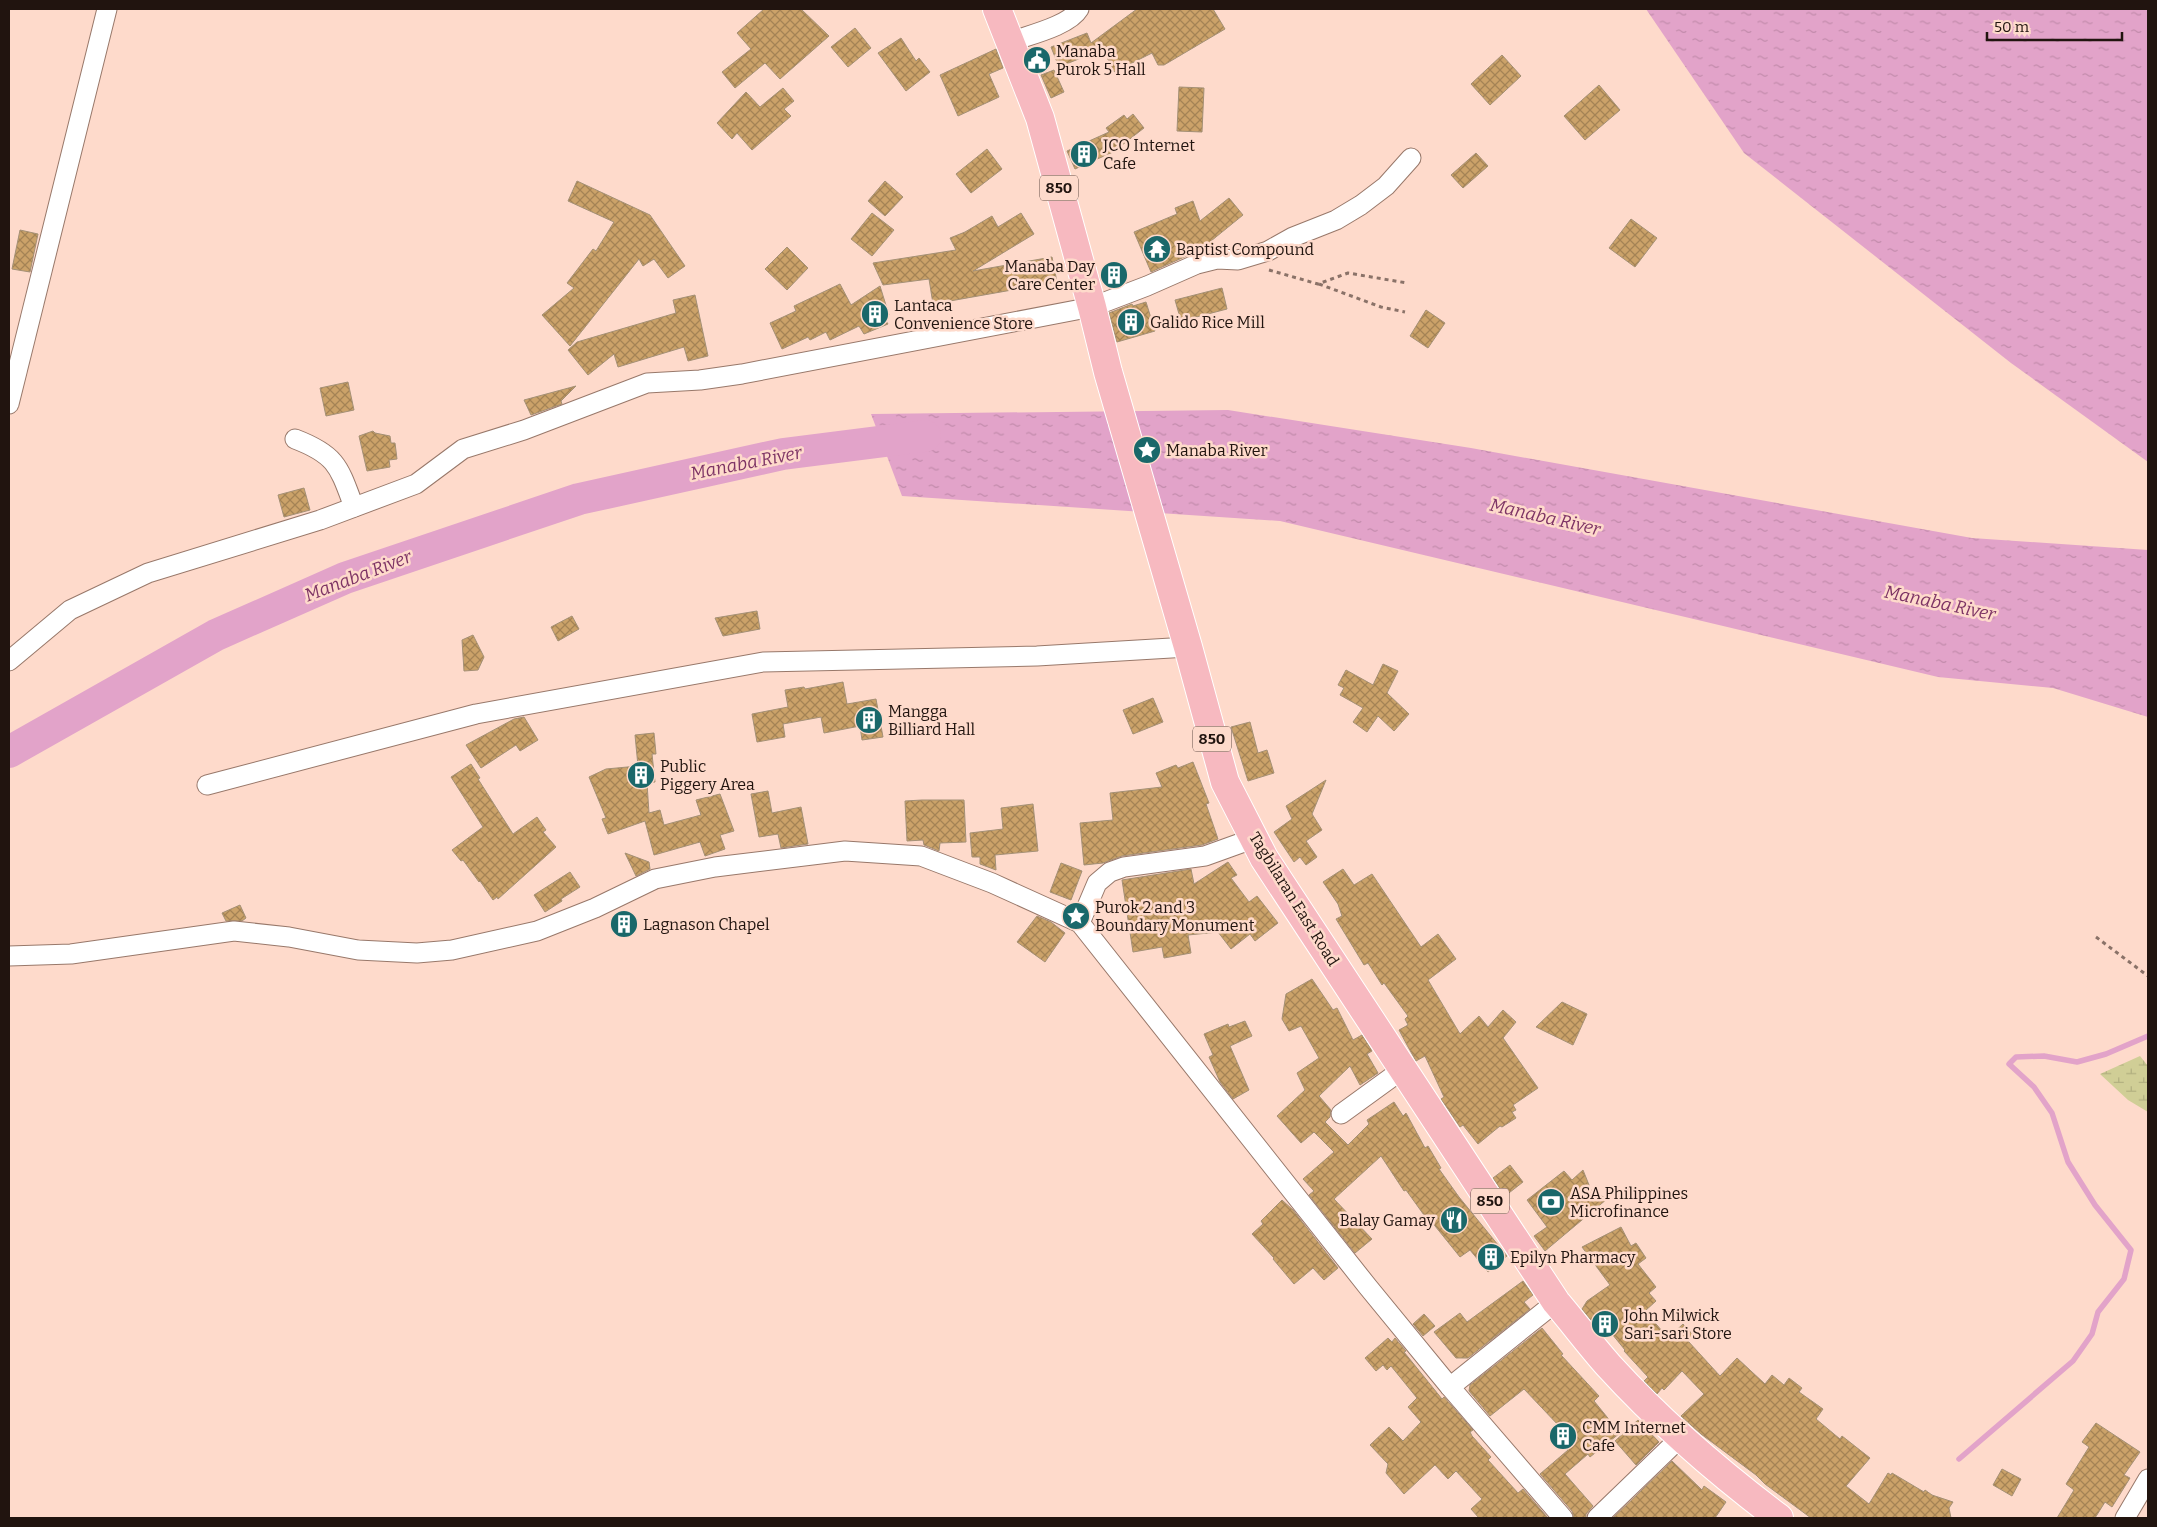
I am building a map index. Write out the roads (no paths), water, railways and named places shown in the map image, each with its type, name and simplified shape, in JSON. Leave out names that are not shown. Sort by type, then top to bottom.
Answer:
[{"type":"main road","name":"Tagbilaran East Road","points":[[997,9],[1040,118],[1108,372],[1225,782],[1264,858],[1556,1302],[1608,1365],[1680,1438],[1742,1491],[1779,1518]]},
{"type":"street","points":[[9,404],[107,9]]},
{"type":"street","points":[[1010,42],[1052,27],[1075,16],[1080,9]]},
{"type":"street","points":[[9,661],[70,610],[148,573],[320,520],[416,484],[463,449],[524,430],[647,383],[700,380],[742,374],[1092,307],[1147,286],[1196,264],[1217,259],[1238,260],[1268,251],[1293,237],[1336,220],[1361,205],[1386,186],[1411,158]]},
{"type":"street","points":[[295,439],[313,446],[328,455],[337,467],[354,508]]},
{"type":"street","points":[[207,785],[476,714],[764,662],[1037,656],[1186,641]]},
{"type":"street","points":[[1080,923],[1097,883],[1110,872],[1124,867],[1205,856],[1255,838]]},
{"type":"street","points":[[9,956],[71,954],[234,931],[289,937],[358,950],[417,953],[452,950],[537,931],[595,908],[656,879],[724,866],[845,851],[921,856],[992,883],[1080,923],[1255,1146],[1450,1387],[1563,1518]]},
{"type":"street","points":[[1341,1114],[1404,1069]]},
{"type":"street","points":[[1450,1387],[1556,1302]]},
{"type":"street","points":[[1597,1518],[1680,1438]]},
{"type":"street","points":[[2125,1518],[2148,1479]]},
{"type":"water","points":[[1646,9],[2148,9],[2148,462],[2011,363],[1744,153]]},
{"type":"water","points":[[1228,410],[1471,448],[1972,538],[2148,550],[2148,717],[2053,688],[1938,677],[1280,521],[902,496],[871,414]]},
{"type":"waterway","name":"Manaba River","points":[[9,752],[216,635],[345,578],[579,499],[783,454],[925,436]]},
{"type":"waterway","points":[[1959,1459],[2073,1361],[2092,1334],[2098,1312],[2124,1279],[2131,1250],[2095,1205],[2068,1162],[2052,1113],[2034,1087],[2009,1064],[2016,1057],[2044,1056],[2077,1062],[2106,1054],[2148,1036]]},
{"type":"place","name":"Manaba Purok 5 Hall","points":[[1037,60]]},
{"type":"place","name":"JCO Internet Cafe","points":[[1084,154]]},
{"type":"place","name":"Baptist Compound","points":[[1157,249]]},
{"type":"place","name":"Manaba Day Care Center","points":[[1114,275]]},
{"type":"place","name":"Lantaca Convenience Store","points":[[875,314]]},
{"type":"place","name":"Galido Rice Mill","points":[[1131,322]]},
{"type":"place","name":"Manaba River","points":[[1147,450]]},
{"type":"place","name":"Mangga Billiard Hall","points":[[869,720]]},
{"type":"place","name":"Public Piggery Area","points":[[641,775]]},
{"type":"place","name":"Purok 2 and 3 Boundary Monument","points":[[1076,916]]},
{"type":"place","name":"Lagnason Chapel","points":[[624,924]]},
{"type":"place","name":"ASA Philippines Microfinance","points":[[1551,1202]]},
{"type":"place","name":"Balay Gamay","points":[[1454,1220]]},
{"type":"place","name":"Epilyn Pharmacy","points":[[1491,1257]]},
{"type":"place","name":"John Milwick Sari-sari Store","points":[[1605,1324]]},
{"type":"place","name":"CMM Internet Cafe","points":[[1563,1436]]}]
